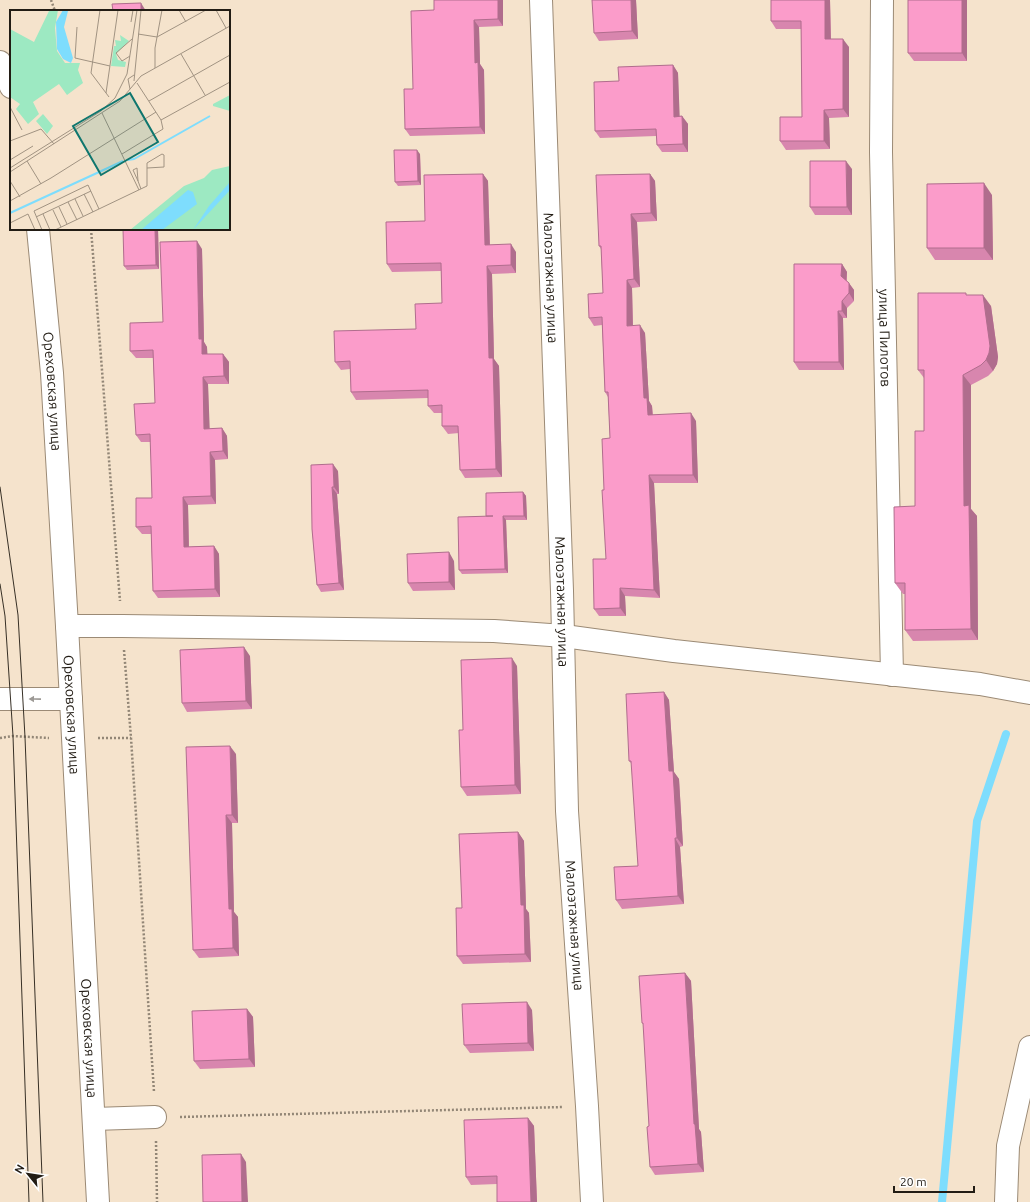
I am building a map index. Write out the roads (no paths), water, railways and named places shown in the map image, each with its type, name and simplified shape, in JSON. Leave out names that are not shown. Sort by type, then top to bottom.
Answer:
[{"type":"street","name":"Малоэтажная улица","points":[[541,0],[564,636],[567,811],[592,1202]]},
{"type":"street","name":"улица Пилотов","points":[[882,0],[881,152],[892,675]]},
{"type":"street","points":[[0,62],[10,85]]},
{"type":"street","name":"Ореховская улица","points":[[38,230],[52,372],[98,1202]]},
{"type":"street","points":[[67,626],[494,631],[564,636],[674,651],[980,684],[1030,692]]},
{"type":"street","points":[[0,700],[71,699]]},
{"type":"street","points":[[1006,1202],[1008,1146],[1030,1047]]},
{"type":"street","points":[[94,1119],[155,1117]]},
{"type":"waterway","points":[[942,1202],[977,821],[1006,734]]},
{"type":"tram line","points":[[0,487],[18,615],[25,737],[43,1202]]},
{"type":"tram line","points":[[0,584],[5,616],[13,736],[29,1202]]}]
